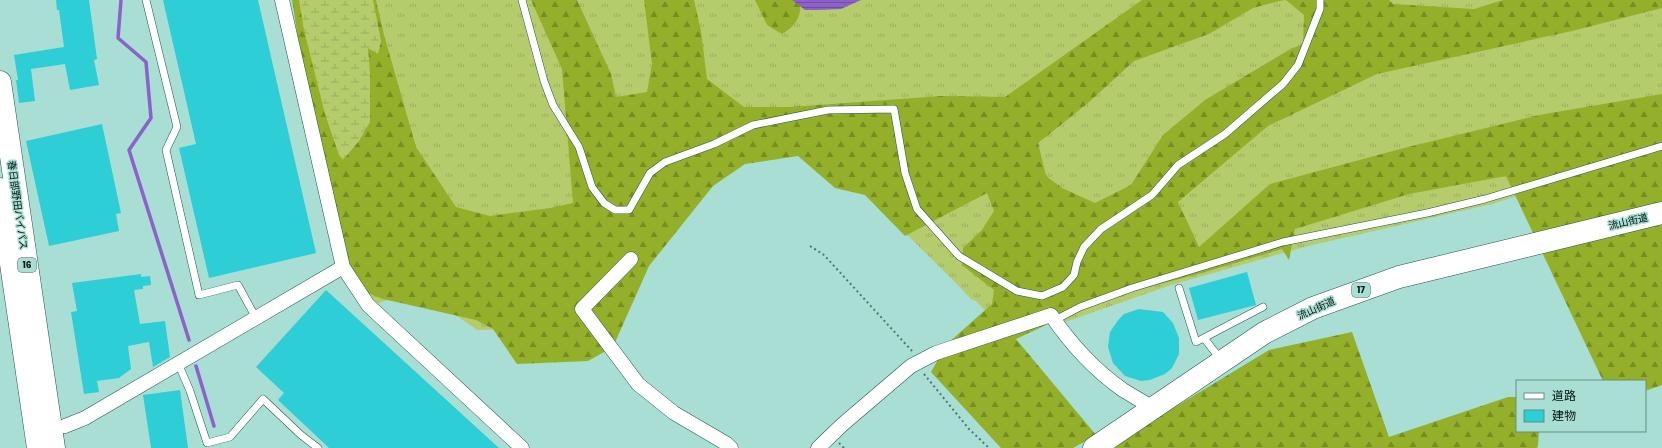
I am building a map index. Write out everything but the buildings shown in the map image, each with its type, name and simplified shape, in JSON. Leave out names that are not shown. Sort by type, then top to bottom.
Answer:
[{"type":"main road","name":"春日部野田バイパス","points":[[0,82],[12,272],[38,448]]},
{"type":"main road","name":"春日部野田バイパス","points":[[7,180],[54,448]]},
{"type":"main road","name":"16","points":[[7,180],[35,261],[68,448]]},
{"type":"main road","name":"流山街道","points":[[1094,448],[1264,333],[1313,308],[1399,276],[1662,212]]},
{"type":"main road","name":"16","points":[[12,272],[18,408],[22,448]]},
{"type":"street","points":[[282,0],[343,267],[368,305],[522,448]]},
{"type":"street","points":[[631,259],[582,309],[638,384],[674,413],[727,444],[731,448]]},
{"type":"street","points":[[65,426],[85,418],[343,267]]},
{"type":"street","points":[[818,448],[843,424],[918,362],[936,353],[1051,315],[1099,371],[1123,390],[1153,408]]},
{"type":"lane","points":[[146,0],[177,127],[166,150],[199,295],[238,285],[256,318]]},
{"type":"lane","points":[[522,0],[544,81],[553,105],[579,147],[592,187],[604,203],[614,210],[629,210],[650,173],[665,162],[714,144],[753,125],[828,110],[894,109],[905,172],[917,209],[959,256],[1017,292],[1042,296],[1063,287],[1074,275],[1077,262],[1084,246],[1101,230],[1152,195],[1178,165],[1224,134],[1283,84],[1298,64],[1320,9],[1320,0]]},
{"type":"lane","points":[[1055,320],[1080,307],[1132,288],[1283,242],[1427,213],[1485,199],[1662,146]]},
{"type":"lane","points":[[1179,288],[1196,342],[1263,307]]},
{"type":"lane","points":[[1204,338],[1222,361]]},
{"type":"lane","points":[[178,364],[190,391],[208,446],[230,437],[263,399],[301,435],[318,448]]},
{"type":"path","points":[[810,246],[824,255],[918,362],[969,429],[989,448]]},
{"type":"green space","points":[[292,0],[376,0],[384,35],[416,147],[456,207],[490,216],[550,208],[573,203],[562,69],[531,0],[577,0],[611,74],[616,97],[647,92],[652,64],[644,0],[694,0],[701,31],[707,79],[744,107],[791,107],[941,96],[1005,97],[1142,0],[1284,0],[1253,8],[1209,34],[1134,61],[1088,103],[1038,143],[1046,176],[1062,188],[1095,203],[1131,185],[1163,135],[1205,100],[1292,48],[1303,45],[1304,15],[1286,0],[1389,0],[1393,4],[1474,9],[1503,0],[1662,0],[1662,8],[1572,31],[1377,74],[1268,126],[1178,202],[1199,247],[1270,184],[1404,148],[1539,115],[1662,94],[1662,385],[1646,391],[1646,380],[1603,380],[1506,176],[1409,194],[1295,229],[1289,260],[1282,249],[1202,273],[1100,300],[1016,339],[1096,435],[1073,448],[1001,448],[931,372],[947,344],[992,304],[994,290],[962,265],[963,248],[982,230],[994,211],[987,193],[905,236],[865,195],[835,188],[798,156],[745,164],[713,186],[649,266],[613,347],[588,361],[517,364],[493,329],[476,320],[383,299],[350,286],[306,90]]},
{"type":"green space","points":[[299,0],[373,0],[381,41],[378,54],[368,48],[370,72],[370,122],[359,141],[343,160],[339,155],[325,114],[304,30]]},
{"type":"green space","points":[[362,0],[1662,0],[1662,149],[1492,204],[1308,246],[1171,285],[1065,322],[1055,308],[1001,327],[889,217],[855,155],[756,140],[555,328],[477,330],[419,289],[376,304],[353,264]]},
{"type":"green space","points":[[755,0],[800,0],[799,16],[791,28],[782,34],[767,25]]},
{"type":"green space","points":[[1352,332],[1389,437],[1508,397],[1516,397],[1516,432],[1539,432],[1538,446],[1537,448],[1115,448],[1124,438],[1269,350]]},
{"type":"shaded area","points":[[792,0],[861,0],[841,9],[805,10]]},
{"type":"waterway","points":[[121,0],[118,38],[146,62],[151,118],[129,150],[189,340]]},
{"type":"waterway","points":[[196,366],[214,426]]}]
